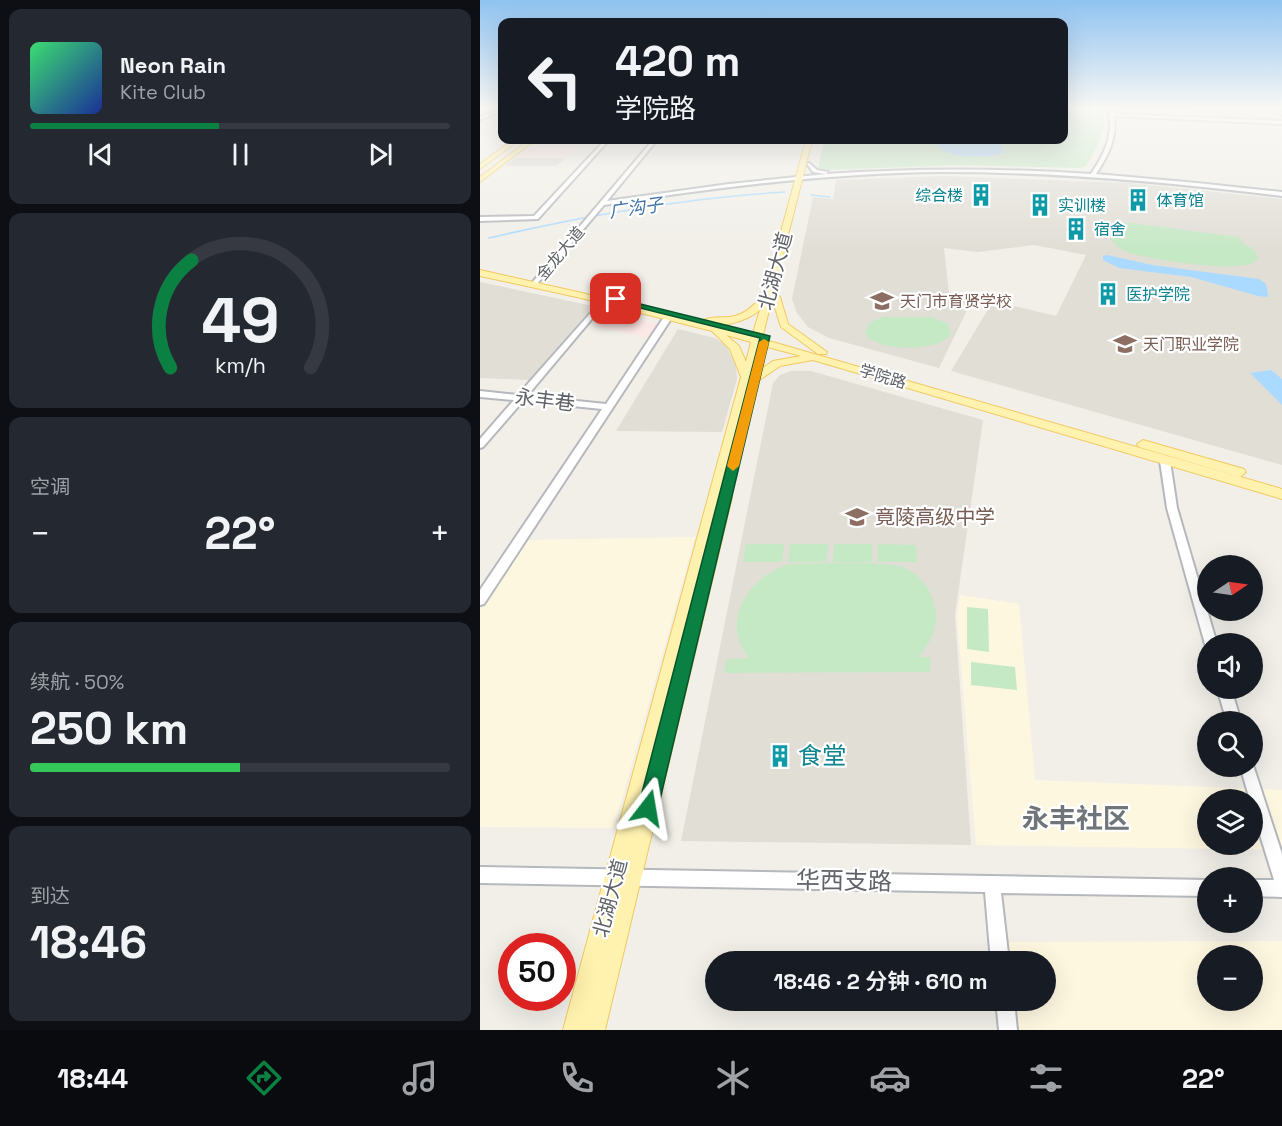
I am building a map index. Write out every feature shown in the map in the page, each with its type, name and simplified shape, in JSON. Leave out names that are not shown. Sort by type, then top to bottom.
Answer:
[{"type":"main road","points":[[480,167],[496,155]]},
{"type":"main road","points":[[480,173],[503,155]]},
{"type":"main road","points":[[480,180],[512,155]]},
{"type":"main road","name":"北湖大道","points":[[806,164],[807,155]]},
{"type":"main road","name":"北湖大道","points":[[575,1030],[623,876],[809,155]]},
{"type":"main road","name":"学院路","points":[[480,271],[705,323],[1282,484]]},
{"type":"main road","name":"学院路","points":[[536,283],[604,301],[705,323]]},
{"type":"main road","points":[[705,323],[743,318],[756,311],[772,296],[784,325],[821,355]]},
{"type":"main road","points":[[705,323],[731,343],[751,379],[777,363],[821,355]]},
{"type":"main road","name":"学院路","points":[[821,355],[1165,461],[1282,494]]},
{"type":"main road","name":"北湖大道","points":[[593,1030],[623,876]]},
{"type":"street","points":[[480,219],[536,218],[593,155]]},
{"type":"street","name":"金龙大道","points":[[536,283],[643,155]]},
{"type":"street","points":[[1092,174],[1104,155]]},
{"type":"street","points":[[780,178],[793,174],[806,164],[815,171],[832,174]]},
{"type":"street","points":[[604,202],[803,176],[964,171],[1092,174],[1282,193]]},
{"type":"street","points":[[780,178],[800,188],[832,174]]},
{"type":"street","points":[[480,445],[604,301]]},
{"type":"street","points":[[480,600],[669,316]]},
{"type":"street","name":"永丰巷","points":[[480,394],[609,407]]},
{"type":"street","points":[[1165,461],[1172,508],[1208,633]]},
{"type":"street","points":[[1250,777],[1282,880]]},
{"type":"street","name":"华西支路","points":[[480,875],[1197,888]]},
{"type":"street","points":[[992,884],[999,951]]},
{"type":"street","points":[[1263,888],[1282,889]]},
{"type":"street","points":[[1006,1011],[1008,1030]]},
{"type":"shaded area","points":[[518,155],[568,155],[566,157],[515,157]]},
{"type":"shaded area","points":[[515,158],[566,158],[556,166],[505,166]]},
{"type":"shaded area","name":"天门职业学院","points":[[945,176],[1130,183],[1282,199],[1282,465],[951,371],[993,301],[1056,316],[1086,255],[1034,245],[978,252],[944,248],[949,292],[974,296],[939,368],[829,338],[808,327],[797,313],[792,299],[813,197],[833,199],[836,180]]},
{"type":"shaded area","points":[[480,282],[593,306],[530,380],[480,378]]},
{"type":"shaded area","points":[[604,310],[659,325],[650,339],[593,325]]},
{"type":"shaded area","points":[[678,329],[715,338],[726,346],[736,364],[737,379],[722,432],[616,431]]},
{"type":"shaded area","name":"竟陵高级中学","points":[[791,371],[811,371],[983,420],[955,615],[971,845],[681,841],[773,383],[780,375]]},
{"type":"shaded area","points":[[695,537],[614,828],[480,827],[480,610],[526,540]]},
{"type":"shaded area","points":[[960,595],[1019,604],[1035,780],[1257,789],[1197,789],[1197,849],[976,845],[957,616]]},
{"type":"shaded area","points":[[1263,789],[1282,790],[1282,850],[1263,850]]},
{"type":"shaded area","points":[[1282,941],[1282,1030],[1019,1030],[1016,1011],[1056,1011],[1056,951],[1009,951],[1008,942]]},
{"type":"green space","points":[[821,155],[1092,155],[1086,166],[1080,168],[956,165],[829,170],[818,168]]},
{"type":"green space","points":[[1124,222],[1239,237],[1243,243],[1255,251],[1258,259],[1250,264],[1217,266],[1174,262],[1127,252],[1113,243],[1110,238],[1112,231],[1124,226]]},
{"type":"green space","points":[[883,317],[930,317],[947,323],[951,334],[944,340],[921,347],[893,347],[880,344],[865,332],[870,323]]},
{"type":"green space","points":[[746,544],[784,544],[782,562],[743,562]]},
{"type":"green space","points":[[790,544],[828,544],[826,562],[788,562]]},
{"type":"green space","points":[[834,544],[872,544],[872,562],[833,562]]},
{"type":"green space","points":[[878,544],[916,545],[917,562],[878,562]]},
{"type":"green space","points":[[865,563],[896,565],[916,575],[928,589],[935,607],[936,621],[933,634],[918,657],[930,657],[930,672],[724,673],[727,659],[749,658],[741,644],[737,630],[742,604],[759,581],[785,565]]},
{"type":"green space","points":[[967,607],[988,609],[989,652],[967,649]]},
{"type":"green space","points":[[971,662],[1015,667],[1017,690],[971,685]]},
{"type":"water","points":[[959,155],[993,155],[983,157]]},
{"type":"water","points":[[1103,256],[1152,265],[1259,279],[1266,284],[1268,294],[1267,297],[1258,296],[1191,277],[1119,268],[1103,260]]},
{"type":"water","points":[[1271,370],[1282,379],[1282,405],[1250,373]]},
{"type":"waterway","name":"广沟子","points":[[489,238],[636,209],[710,198],[785,192]]},
{"type":"waterway","name":"广沟子","points":[[811,195],[830,197]]},
{"type":"slow traffic","points":[[733,466],[764,342]]},
{"type":"place","name":"综合楼","points":[[981,195]]},
{"type":"place","name":"体育馆","points":[[1138,200]]},
{"type":"place","name":"实训楼","points":[[1040,205]]},
{"type":"place","name":"宿舍","points":[[1076,229]]},
{"type":"place","name":"医护学院","points":[[1108,294]]},
{"type":"place","name":"天门市育贤学校","points":[[882,301]]},
{"type":"place","name":"天门职业学院","points":[[1125,344]]},
{"type":"place","name":"竟陵高级中学","points":[[857,517]]},
{"type":"place","name":"食堂","points":[[780,756]]},
{"type":"district","name":"永丰社区","points":[[1076,819]]},
{"type":"route","points":[[616,299],[765,336],[648,808]]}]
